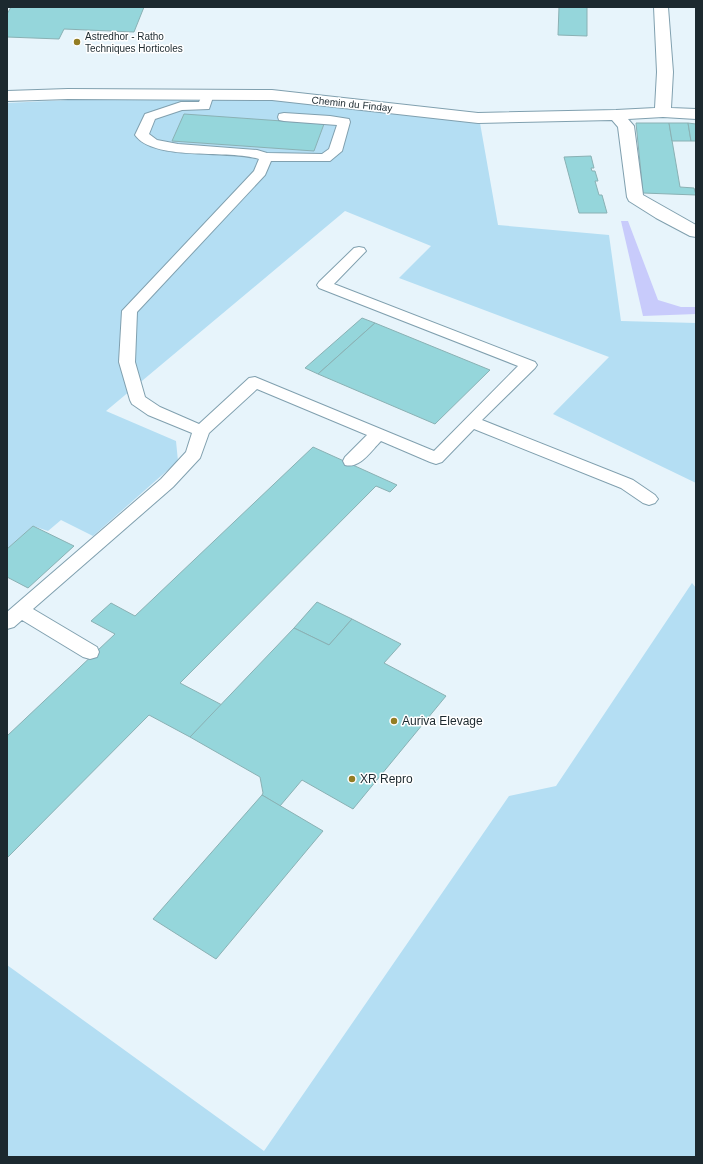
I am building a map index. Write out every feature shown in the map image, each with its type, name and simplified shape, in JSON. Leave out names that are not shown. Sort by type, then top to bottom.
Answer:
[{"type":"street","points":[[661,7],[665,72],[663,112]]},
{"type":"street","name":"Chemin du Finday","points":[[7,96],[68,94],[272,95],[478,118],[616,115],[663,112],[696,114]]},
{"type":"street","points":[[616,115],[626,126],[635,197],[662,214],[696,232]]},
{"type":"lane","points":[[208,94],[204,106],[181,106],[150,117],[142,135],[153,143],[178,148],[257,154],[266,157],[325,158],[335,151],[344,122],[284,117]]},
{"type":"lane","points":[[201,431],[154,411],[138,400],[127,362],[130,311],[260,172],[266,157]]},
{"type":"lane","points":[[90,652],[13,616],[167,483],[194,454],[201,431],[255,382],[436,458],[529,365],[324,285],[359,251]]},
{"type":"lane","points":[[471,422],[627,484],[649,499]]},
{"type":"lane","points":[[351,461],[378,434]]},
{"type":"shaded area","points":[[130,97],[272,99],[480,123],[498,225],[609,235],[621,321],[696,323],[696,483],[553,414],[609,357],[399,278],[431,246],[345,211],[106,411],[176,441],[178,461],[93,536],[61,520],[48,531],[33,526],[7,549],[7,103]]},
{"type":"shaded area","points":[[621,221],[628,221],[658,300],[681,307],[696,307],[696,314],[643,316]]},
{"type":"shaded area","points":[[692,583],[696,588],[696,1157],[7,1157],[7,965],[264,1151],[509,796],[556,786]]},
{"type":"building","points":[[11,7],[144,7],[134,32],[64,29],[59,39],[7,37],[7,14]]},
{"type":"building","points":[[559,7],[587,7],[587,36],[558,35]]},
{"type":"building","points":[[184,114],[324,124],[314,151],[172,141]]},
{"type":"building","points":[[636,123],[669,123],[680,187],[694,188],[696,195],[643,193]]},
{"type":"building","points":[[669,123],[688,123],[691,141],[672,141]]},
{"type":"building","points":[[688,123],[696,124],[696,141],[691,141]]},
{"type":"building","points":[[591,156],[594,168],[591,168],[592,171],[595,171],[598,181],[595,181],[599,195],[602,195],[607,213],[579,213],[564,157]]},
{"type":"building","points":[[362,318],[375,323],[318,374],[305,368]]},
{"type":"building","points":[[375,323],[490,370],[435,424],[318,374]]},
{"type":"building","points":[[313,447],[397,485],[390,492],[376,486],[180,683],[222,705],[190,737],[149,715],[7,858],[7,736],[115,634],[91,621],[111,603],[135,616]]},
{"type":"building","points":[[33,526],[74,546],[28,588],[7,577],[7,549]]},
{"type":"building","points":[[317,602],[352,619],[329,645],[294,628]]},
{"type":"building","points":[[352,619],[401,644],[384,663],[446,696],[353,809],[302,780],[280,806],[262,795],[263,793],[260,777],[190,737],[294,628],[329,645]]},
{"type":"building","points":[[262,795],[323,831],[216,959],[153,919]]},
{"type":"place","name":"Astredhor - Ratho Techniques Horticoles","points":[[77,42]]},
{"type":"place","name":"Auriva Elevage","points":[[394,721]]},
{"type":"place","name":"XR Repro","points":[[352,779]]}]
